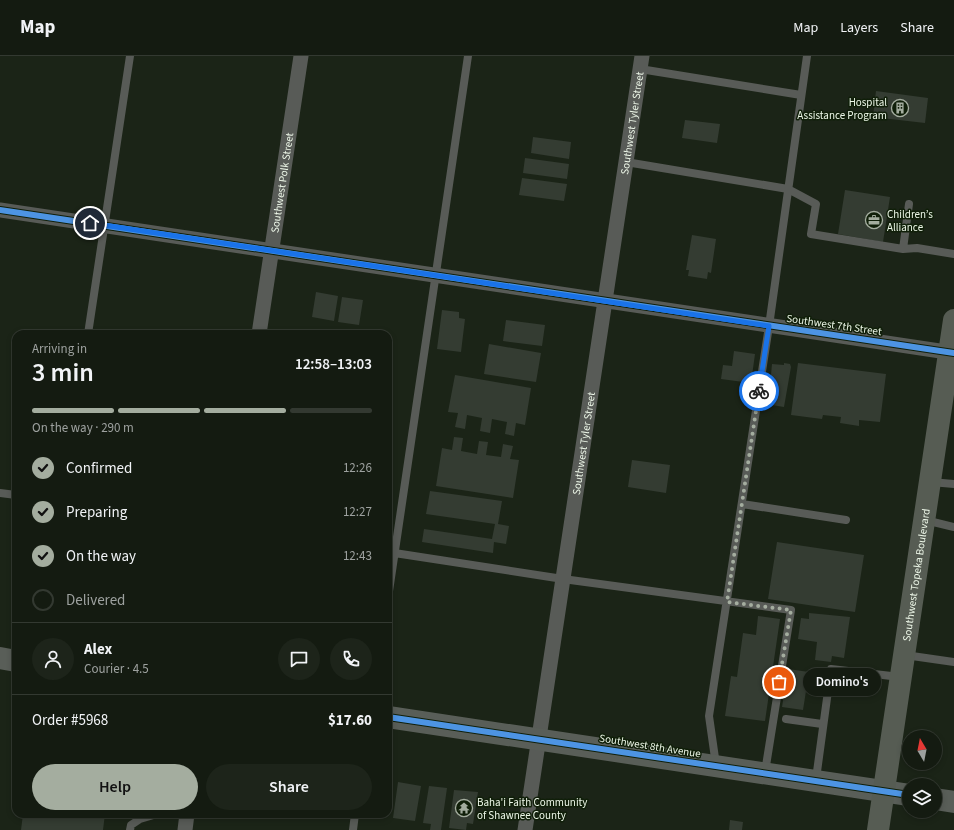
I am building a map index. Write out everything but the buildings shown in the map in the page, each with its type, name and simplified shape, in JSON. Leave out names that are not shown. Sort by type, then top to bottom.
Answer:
[{"type":"main road","name":"Southwest Topeka Boulevard","points":[[878,830],[924,520],[952,352],[954,320]]},
{"type":"street","name":"Southwest Polk Street","points":[[260,330],[301,56]]},
{"type":"street","name":"Southwest Tyler Street","points":[[525,830],[641,62]]},
{"type":"street","name":"Southwest 7th Street","points":[[0,210],[605,300],[769,326],[952,352]]},
{"type":"street","points":[[0,658],[12,660]]},
{"type":"street","name":"Southwest 8th Avenue","points":[[392,718],[902,794]]},
{"type":"street","points":[[942,800],[954,802]]},
{"type":"street","points":[[185,830],[186,818]]},
{"type":"lane","points":[[89,330],[130,56]]},
{"type":"lane","points":[[468,56],[436,275],[392,553],[563,579],[791,610],[765,773]]},
{"type":"lane","points":[[716,766],[709,716],[769,326],[807,56]]},
{"type":"lane","points":[[641,62],[801,95]]},
{"type":"lane","points":[[626,162],[788,189],[816,204],[811,234],[903,249],[917,248],[954,254]]},
{"type":"lane","points":[[903,249],[909,204]]},
{"type":"lane","points":[[930,482],[954,484]]},
{"type":"lane","points":[[0,493],[12,495]]},
{"type":"lane","points":[[742,504],[846,520]]},
{"type":"lane","points":[[924,520],[954,527]]},
{"type":"lane","points":[[904,654],[954,662]]},
{"type":"lane","points":[[816,781],[822,724],[831,669],[900,677]]},
{"type":"lane","points":[[786,719],[822,724]]},
{"type":"lane","points":[[130,830],[131,825],[143,818]]},
{"type":"lane","points":[[353,830],[354,818]]},
{"type":"cycle path","points":[[0,210],[954,353]]},
{"type":"cycle path","points":[[392,718],[902,794]]},
{"type":"way so far","points":[[759,391],[727,602],[791,610],[779,682]]},
{"type":"place","name":"Hospital Assistance Program","points":[[900,108]]},
{"type":"place","name":"Children’s Alliance","points":[[874,220]]},
{"type":"place","name":"Domino's","points":[[779,682]]},
{"type":"place","name":"Baha'i Faith Community of Shawnee County","points":[[464,808]]},
{"type":"route","points":[[90,223],[769,326],[759,391]]}]
